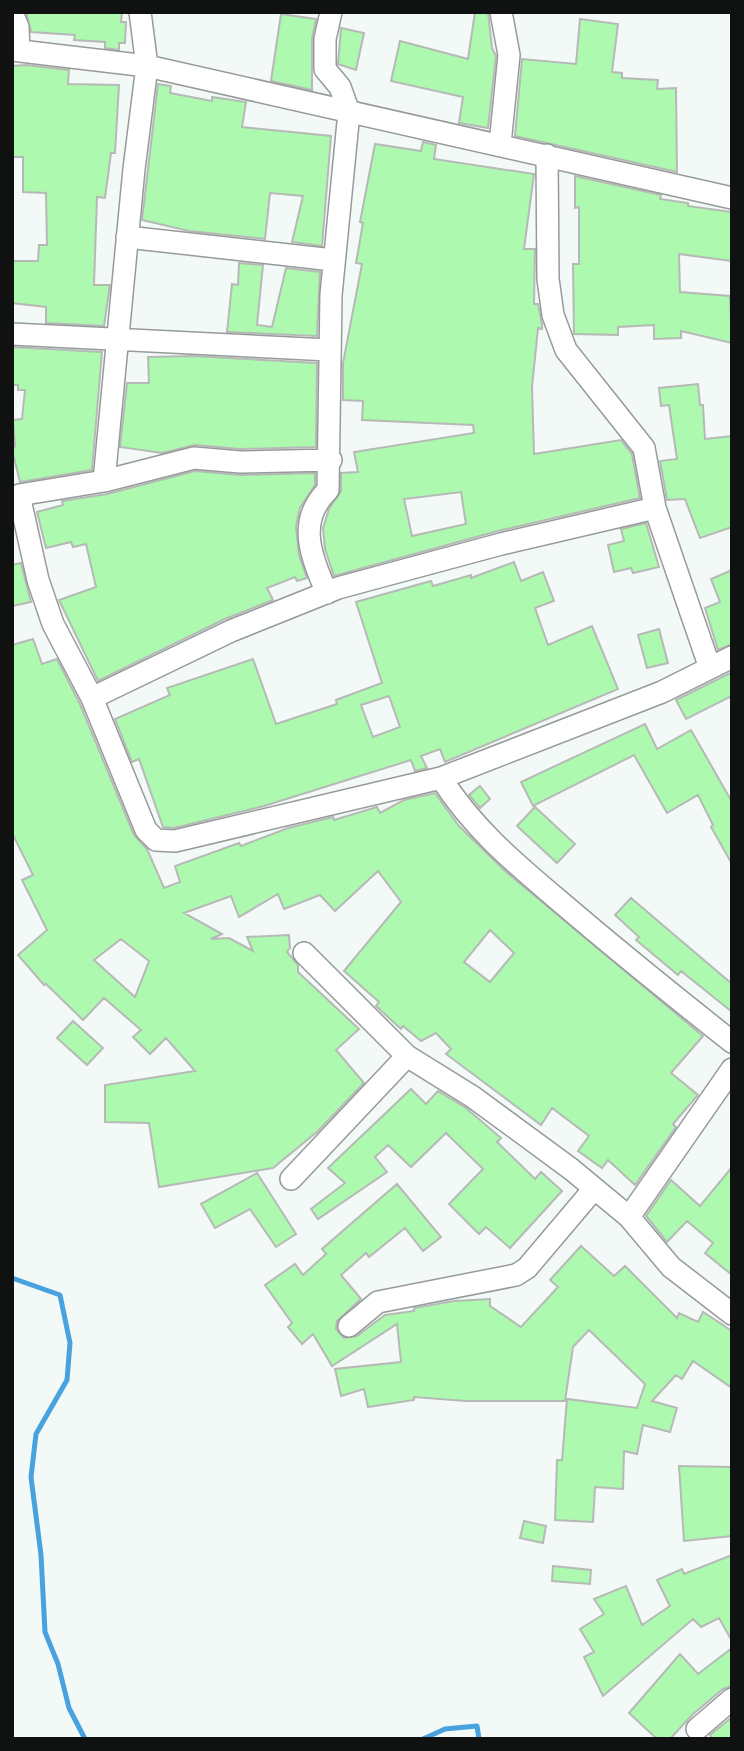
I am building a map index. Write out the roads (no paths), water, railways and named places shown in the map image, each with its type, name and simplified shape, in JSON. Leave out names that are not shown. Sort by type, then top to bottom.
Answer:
[{"type":"street","points":[[104,481],[127,237],[147,66],[140,12]]},
{"type":"street","points":[[327,593],[317,569],[308,525],[313,504],[328,490],[331,460],[329,350],[333,260],[349,112],[340,87],[325,69],[325,39],[331,12]]},
{"type":"street","points":[[500,144],[509,55],[501,12]]},
{"type":"street","points":[[12,13],[18,27],[16,51],[147,66],[732,198]]},
{"type":"street","points":[[547,155],[548,279],[553,315],[566,350],[644,448],[655,508],[710,668]]},
{"type":"street","points":[[127,237],[333,260]]},
{"type":"street","points":[[12,334],[329,350]]},
{"type":"street","points":[[331,460],[240,462],[194,458],[104,481],[19,495],[38,580],[53,624],[92,698],[146,830],[161,843],[441,778],[662,692],[732,657]]},
{"type":"street","points":[[92,698],[232,631],[327,593],[501,544],[655,508]]},
{"type":"street","points":[[441,778],[475,825],[517,864],[632,963],[732,1042]]},
{"type":"street","points":[[304,953],[407,1056],[473,1097],[571,1169],[593,1190],[629,1217],[671,1267],[732,1314]]},
{"type":"street","points":[[291,1179],[407,1056]]},
{"type":"street","points":[[629,1217],[728,1085]]},
{"type":"street","points":[[349,1326],[378,1302],[516,1275],[527,1268],[593,1190]]},
{"type":"street","points":[[697,1729],[732,1699]]},
{"type":"waterway","points":[[12,1278],[60,1295],[70,1343],[67,1380],[36,1434],[31,1477],[41,1555],[45,1632],[58,1664],[69,1708],[85,1739]]},
{"type":"waterway","points":[[423,1739],[445,1729],[477,1726],[479,1739]]}]
